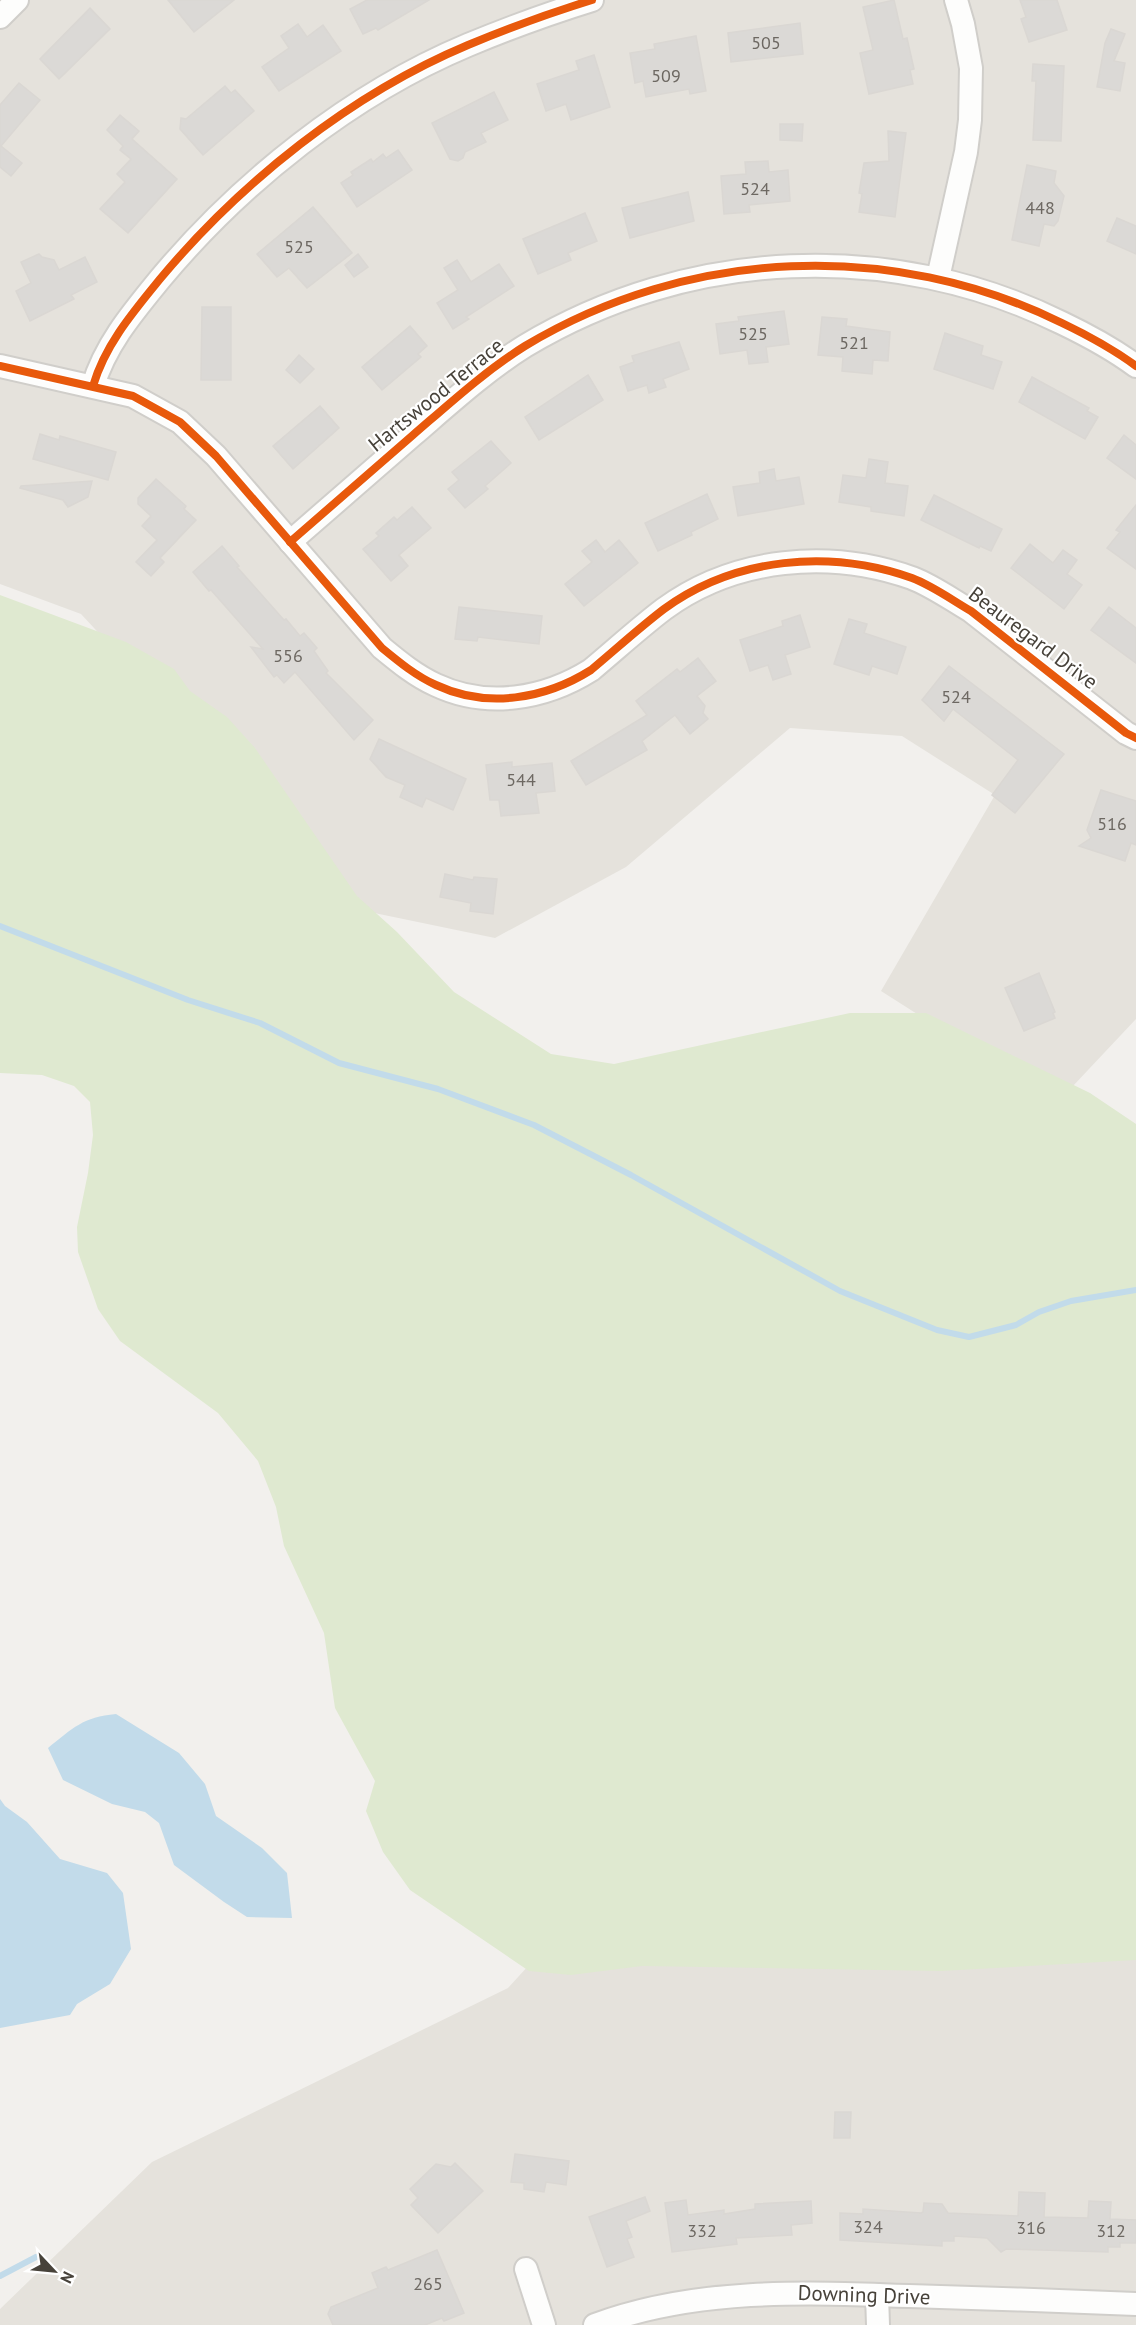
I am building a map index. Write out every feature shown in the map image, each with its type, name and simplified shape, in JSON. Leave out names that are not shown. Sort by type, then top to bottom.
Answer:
[{"type":"street","points":[[0,17],[17,0]]},
{"type":"street","points":[[93,386],[111,342],[154,286],[228,205],[273,167],[345,113],[435,61],[467,45],[592,0]]},
{"type":"street","points":[[938,278],[966,152],[970,120],[971,68],[956,0]]},
{"type":"street","name":"Hartswood Terrace","points":[[290,542],[479,379],[524,347],[587,315],[652,290],[707,276],[761,268],[845,266],[920,274],[973,287],[1035,309],[1088,336],[1136,366]]},
{"type":"street","name":"Beauregard Drive","points":[[0,366],[133,396],[189,429],[216,456],[382,648],[407,668],[437,686],[494,700],[538,694],[591,670],[665,609],[718,580],[758,566],[833,561],[874,566],[914,579],[943,594],[971,611],[1136,738]]},
{"type":"street","points":[[526,2269],[544,2325]]},
{"type":"street","name":"Downing Drive","points":[[594,2325],[652,2309],[723,2297],[787,2293],[1136,2304]]},
{"type":"street","points":[[877,2295],[878,2325]]},
{"type":"shaded area","points":[[0,0],[1136,0],[1136,1019],[1057,1103],[881,991],[995,795],[902,736],[790,728],[626,867],[495,938],[355,909],[81,614],[0,584]]},
{"type":"shaded area","points":[[647,1836],[1136,1876],[1136,2325],[0,2325],[0,2309],[152,2162],[508,1988]]},
{"type":"green space","points":[[0,595],[126,642],[174,669],[190,691],[227,717],[255,748],[357,896],[397,932],[454,992],[551,1054],[614,1064],[850,1013],[926,1013],[1090,1093],[1136,1124],[1136,1960],[941,1971],[642,1966],[571,1975],[529,1971],[410,1890],[383,1852],[366,1811],[375,1781],[335,1708],[324,1633],[284,1546],[276,1507],[258,1461],[218,1413],[120,1341],[98,1309],[78,1252],[77,1227],[93,1135],[90,1102],[74,1086],[42,1075],[0,1073]]},
{"type":"water","points":[[116,1714],[179,1753],[205,1784],[216,1816],[262,1848],[287,1873],[292,1918],[247,1917],[174,1865],[159,1823],[145,1812],[112,1804],[63,1780],[48,1748],[72,1729],[87,1721]]},
{"type":"water","points":[[0,1799],[5,1806],[27,1822],[60,1859],[107,1873],[123,1893],[131,1949],[110,1984],[77,2004],[70,2015],[0,2028]]},
{"type":"building","points":[[168,0],[234,0],[194,32]]},
{"type":"building","points":[[367,0],[429,0],[378,30],[376,28],[363,34],[350,9]]},
{"type":"building","points":[[894,0],[903,39],[907,38],[914,69],[910,70],[913,84],[869,94],[860,53],[873,50],[863,7]]},
{"type":"building","points":[[1020,0],[1057,0],[1067,30],[1029,42],[1021,19],[1026,17]]},
{"type":"building","points":[[90,8],[110,29],[59,79],[40,59]]},
{"type":"building","points":[[800,23],[803,54],[731,62],[728,33]]},
{"type":"building","points":[[298,24],[307,37],[323,25],[341,51],[279,91],[262,67],[289,48],[281,36]]},
{"type":"building","points":[[1111,29],[1125,34],[1114,61],[1125,63],[1120,91],[1097,87],[1105,43]]},
{"type":"building","points":[[696,36],[706,91],[690,94],[689,89],[646,97],[643,81],[635,83],[630,53],[655,49],[654,44]]},
{"type":"building","points":[[594,55],[610,107],[571,120],[566,104],[546,111],[537,84],[579,70],[576,61]]},
{"type":"building","points":[[1033,64],[1064,66],[1061,141],[1033,140],[1036,81],[1032,81]]},
{"type":"building","points":[[19,83],[40,100],[1,146],[22,163],[11,176],[0,167],[0,105]]},
{"type":"building","points":[[225,86],[231,93],[235,90],[254,111],[203,155],[180,129],[181,118],[186,119]]},
{"type":"building","points":[[494,92],[508,120],[481,133],[486,142],[465,152],[463,158],[458,161],[450,159],[432,123]]},
{"type":"building","points":[[120,115],[139,131],[132,139],[177,179],[128,233],[100,209],[125,182],[117,174],[131,159],[120,150],[123,146],[107,130]]},
{"type":"building","points":[[780,124],[803,124],[802,141],[780,140]]},
{"type":"building","points":[[888,131],[906,133],[895,217],[859,212],[862,194],[859,193],[864,163],[889,161]]},
{"type":"building","points":[[398,150],[412,170],[357,207],[341,183],[353,175],[351,172],[371,159],[373,162],[383,154],[386,158]]},
{"type":"building","points":[[768,161],[769,172],[788,170],[790,201],[749,205],[750,212],[724,214],[721,176],[746,174],[745,162]]},
{"type":"building","points":[[1027,165],[1056,171],[1054,183],[1064,196],[1058,221],[1054,226],[1044,224],[1039,246],[1012,240]]},
{"type":"building","points":[[688,192],[694,221],[630,238],[622,208]]},
{"type":"building","points":[[313,207],[352,253],[307,288],[289,268],[277,277],[257,254]]},
{"type":"building","points":[[585,213],[597,241],[568,253],[571,260],[538,274],[523,239]]},
{"type":"building","points":[[1117,218],[1136,226],[1136,254],[1107,241]]},
{"type":"building","points":[[39,254],[54,260],[59,270],[85,257],[97,282],[71,295],[74,299],[30,321],[16,291],[31,283],[21,262]]},
{"type":"building","points":[[358,254],[368,267],[354,277],[345,265]]},
{"type":"building","points":[[457,260],[471,282],[499,264],[514,286],[466,317],[469,319],[453,329],[437,303],[458,290],[444,268]]},
{"type":"building","points":[[202,307],[231,307],[231,380],[201,380]]},
{"type":"building","points":[[784,311],[789,344],[766,347],[768,362],[749,364],[747,350],[720,354],[716,324],[739,321],[738,317]]},
{"type":"building","points":[[822,317],[847,319],[846,326],[890,332],[888,361],[873,360],[872,374],[842,371],[843,357],[818,355]]},
{"type":"building","points":[[410,326],[427,346],[418,354],[421,357],[382,390],[362,367]]},
{"type":"building","points":[[945,333],[983,346],[981,355],[1002,362],[993,389],[934,369]]},
{"type":"building","points":[[679,342],[689,369],[663,379],[666,387],[649,393],[647,385],[628,391],[620,367],[634,362],[632,356]]},
{"type":"building","points":[[299,355],[314,369],[300,383],[286,370]]},
{"type":"building","points":[[588,375],[603,400],[539,440],[525,417]]},
{"type":"building","points":[[1032,377],[1089,408],[1087,411],[1098,417],[1085,439],[1019,402]]},
{"type":"building","points":[[320,406],[339,428],[293,469],[273,446]]},
{"type":"building","points":[[40,434],[59,440],[60,436],[116,452],[108,480],[33,459]]},
{"type":"building","points":[[1124,435],[1136,445],[1136,479],[1107,458]]},
{"type":"building","points":[[491,441],[511,463],[485,486],[488,489],[465,508],[448,489],[459,480],[452,472]]},
{"type":"building","points":[[869,459],[888,462],[885,483],[908,486],[904,516],[871,511],[871,507],[839,502],[843,475],[866,478]]},
{"type":"building","points":[[774,469],[776,481],[799,477],[804,504],[738,516],[733,487],[760,483],[759,472]]},
{"type":"building","points":[[156,479],[186,506],[184,509],[196,520],[160,558],[164,562],[151,576],[136,562],[157,540],[142,526],[151,516],[138,504],[138,498]]},
{"type":"building","points":[[92,481],[88,497],[68,507],[63,500],[20,488],[21,486]]},
{"type":"building","points":[[707,494],[718,519],[691,532],[692,535],[658,551],[645,523]]},
{"type":"building","points":[[934,495],[1002,529],[991,551],[980,546],[979,548],[921,520]]},
{"type":"building","points":[[1136,505],[1136,569],[1107,548],[1120,532],[1116,530]]},
{"type":"building","points":[[412,507],[431,528],[399,555],[408,566],[391,581],[363,549],[379,536],[376,533],[394,517],[397,520]]},
{"type":"building","points":[[596,540],[605,552],[619,540],[638,563],[584,606],[565,584],[592,562],[582,551]]},
{"type":"building","points":[[1030,544],[1053,563],[1063,550],[1077,560],[1067,574],[1082,585],[1064,609],[1011,568]]},
{"type":"building","points":[[222,546],[239,566],[237,567],[284,620],[286,619],[300,636],[304,633],[317,648],[314,651],[328,671],[326,673],[373,720],[354,740],[295,672],[284,683],[277,675],[274,677],[251,647],[263,649],[193,572]]},
{"type":"building","points":[[459,607],[542,616],[539,644],[478,637],[477,641],[455,639]]},
{"type":"building","points":[[1109,607],[1136,628],[1136,663],[1091,630]]},
{"type":"building","points":[[800,615],[810,647],[785,655],[791,674],[773,680],[768,665],[750,671],[740,640],[783,626],[782,621]]},
{"type":"building","points":[[849,619],[867,624],[864,633],[906,647],[897,674],[872,666],[869,675],[834,664]]},
{"type":"building","points":[[698,658],[716,681],[697,696],[705,706],[703,713],[708,719],[690,734],[675,715],[642,741],[647,750],[586,785],[571,761],[647,715],[636,701],[677,669],[680,672]]},
{"type":"building","points":[[949,666],[1064,754],[1015,813],[992,795],[1018,760],[953,709],[944,721],[922,700]]},
{"type":"building","points":[[379,739],[466,779],[453,810],[426,798],[422,807],[400,797],[405,785],[386,777],[370,759]]},
{"type":"building","points":[[512,762],[512,767],[552,763],[555,791],[536,793],[539,813],[501,816],[499,800],[490,800],[486,765]]},
{"type":"building","points":[[1101,790],[1136,801],[1136,845],[1131,843],[1125,861],[1079,846],[1091,838],[1087,830]]},
{"type":"building","points":[[445,874],[473,880],[474,877],[497,879],[493,914],[470,911],[471,903],[440,897]]},
{"type":"building","points":[[1039,973],[1055,1012],[1053,1013],[1055,1018],[1024,1031],[1005,988]]},
{"type":"building","points":[[835,2112],[851,2112],[850,2138],[834,2138]]},
{"type":"building","points":[[515,2154],[569,2161],[566,2185],[546,2182],[544,2192],[524,2189],[524,2183],[511,2182]]},
{"type":"building","points":[[455,2163],[483,2191],[438,2233],[411,2205],[418,2198],[410,2189],[436,2164],[451,2167]]},
{"type":"building","points":[[1019,2192],[1045,2193],[1044,2217],[1088,2218],[1089,2201],[1111,2202],[1110,2219],[1136,2220],[1136,2243],[1120,2243],[1120,2247],[1108,2247],[1108,2252],[1006,2249],[1001,2252],[987,2238],[954,2236],[954,2241],[942,2241],[942,2246],[840,2240],[840,2213],[863,2214],[863,2209],[921,2213],[924,2203],[942,2204],[948,2213],[1018,2216]]},
{"type":"building","points":[[645,2197],[650,2211],[626,2221],[632,2237],[627,2239],[634,2257],[607,2267],[589,2217]]},
{"type":"building","points":[[686,2200],[688,2215],[724,2210],[724,2214],[755,2209],[755,2204],[811,2201],[812,2223],[791,2225],[792,2235],[736,2238],[737,2244],[672,2252],[665,2203]]},
{"type":"building","points":[[437,2250],[464,2313],[425,2325],[333,2325],[328,2314],[331,2307],[378,2288],[372,2273],[386,2267],[388,2270]]},
{"type":"waterway","points":[[0,926],[188,1000],[260,1023],[339,1063],[438,1089],[534,1125],[631,1175],[840,1291],[937,1330],[969,1337],[1016,1325],[1039,1312],[1071,1301],[1136,1290]]},
{"type":"waterway","points":[[0,2276],[36,2257]]},
{"type":"cycle path","points":[[93,386],[112,343],[160,279],[226,208],[300,144],[340,115],[424,65],[545,15],[592,0]]},
{"type":"cycle path","points":[[290,542],[467,388],[525,346],[588,313],[654,289],[722,274],[791,266],[860,268],[929,277],[997,296],[1062,323],[1136,366]]},
{"type":"cycle path","points":[[0,366],[133,396],[180,422],[216,456],[382,648],[422,677],[455,692],[475,697],[495,698],[535,694],[555,688],[591,670],[664,609],[721,578],[784,563],[816,561],[849,563],[912,578],[942,593],[971,611],[1126,733],[1136,738]]}]
